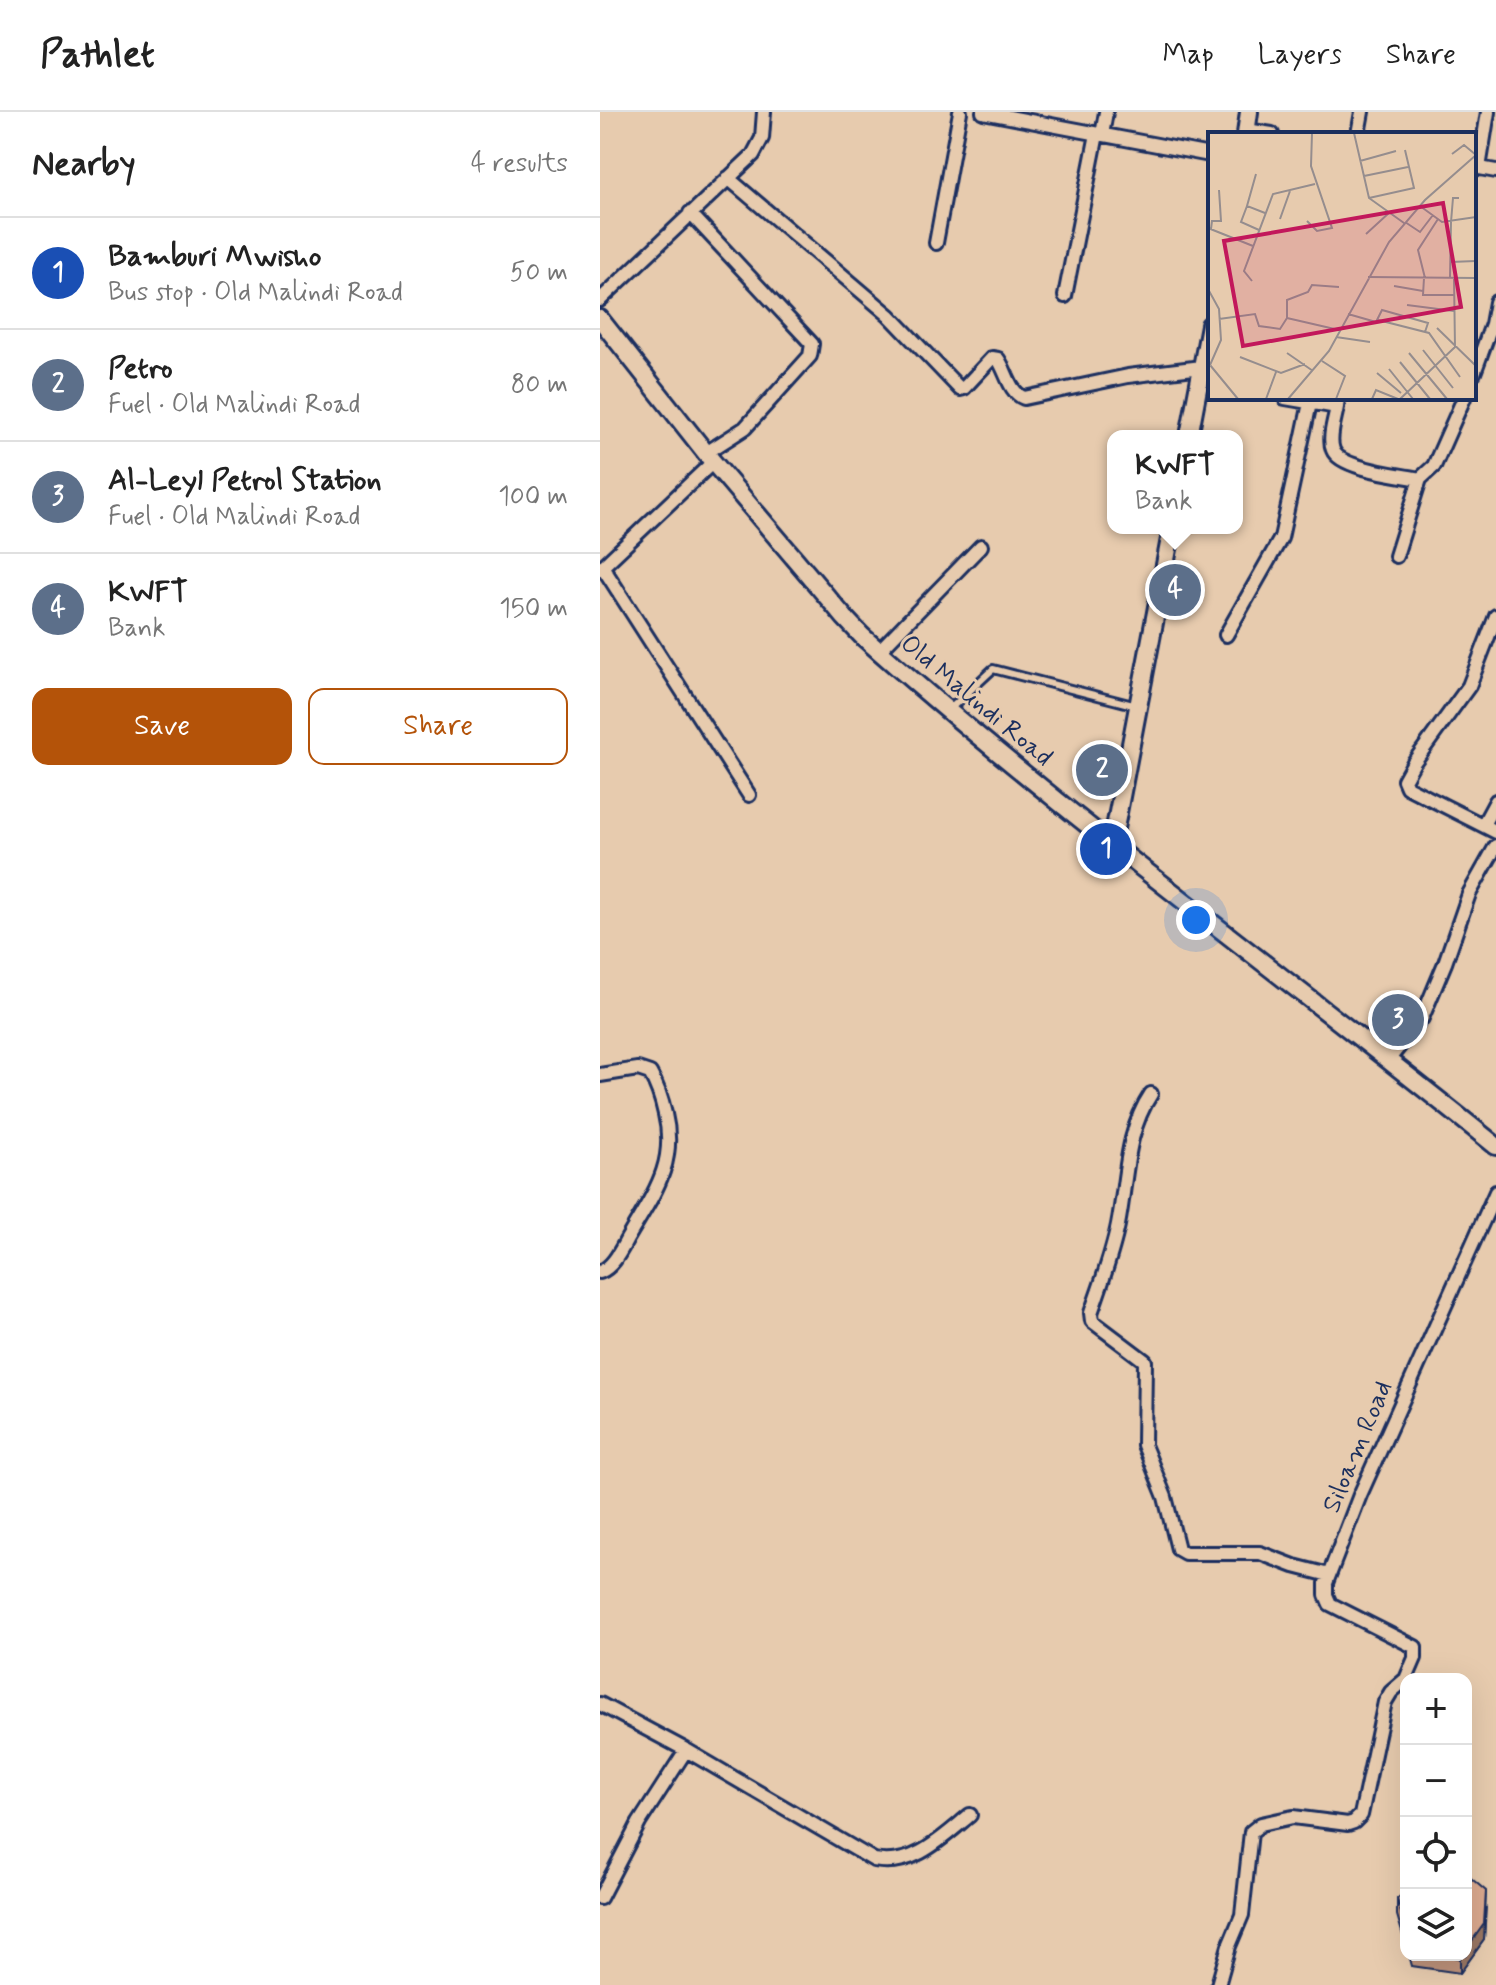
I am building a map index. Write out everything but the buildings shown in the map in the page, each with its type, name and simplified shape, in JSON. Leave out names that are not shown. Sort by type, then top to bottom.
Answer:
[{"type":"main road","points":[[1246,132],[1249,112]]},
{"type":"main road","name":"Old Malindi Road","points":[[600,319],[845,618],[879,651],[1112,844],[1496,1146]]},
{"type":"main road","points":[[1191,430],[1204,377],[1208,342]]},
{"type":"main road","points":[[1112,844],[1171,534]]},
{"type":"street","points":[[600,300],[759,147],[764,112]]},
{"type":"street","points":[[936,243],[960,112]]},
{"type":"street","points":[[983,112],[1208,155]]},
{"type":"street","points":[[1065,296],[1106,112]]},
{"type":"street","points":[[1358,132],[1362,112]]},
{"type":"street","points":[[1488,112],[1476,167],[1496,171]]},
{"type":"street","points":[[728,178],[889,315],[960,389],[992,358],[998,359],[1014,392],[1024,398],[1128,376],[1204,377]]},
{"type":"street","points":[[690,213],[813,348],[810,356],[745,428],[710,457],[601,568],[749,795]]},
{"type":"street","points":[[1476,368],[1494,324],[1496,302]]},
{"type":"street","points":[[1295,400],[1338,402],[1332,439],[1333,451],[1342,461],[1420,479]]},
{"type":"street","points":[[1396,556],[1420,479],[1434,466],[1463,400]]},
{"type":"street","points":[[1226,635],[1281,538],[1310,403]]},
{"type":"street","points":[[879,651],[981,546]]},
{"type":"street","points":[[1496,616],[1469,686],[1404,780],[1407,787],[1496,832]]},
{"type":"street","points":[[1483,825],[1496,801]]},
{"type":"street","points":[[1389,1059],[1422,1018],[1469,894],[1496,846]]},
{"type":"street","points":[[600,1075],[638,1069],[650,1073],[663,1104],[670,1132],[670,1148],[652,1199],[615,1259],[600,1272]]},
{"type":"street","points":[[1151,1094],[1143,1106],[1131,1142],[1119,1222],[1091,1313],[1092,1321],[1145,1361],[1144,1445],[1165,1497],[1178,1549],[1185,1553],[1260,1553],[1329,1575],[1326,1595],[1330,1604],[1415,1647],[1415,1658],[1409,1673]]},
{"type":"street","name":"Siloam Road","points":[[1329,1575],[1360,1495],[1496,1192]]},
{"type":"street","points":[[1218,1985],[1242,1915],[1251,1832],[1261,1824],[1293,1817],[1348,1824],[1358,1819],[1385,1702],[1400,1684]]},
{"type":"street","points":[[600,1704],[879,1861],[909,1859],[935,1844],[970,1815]]},
{"type":"street","points":[[600,1898],[639,1823],[686,1750]]},
{"type":"lane","points":[[949,710],[993,669],[1138,706]]},
{"type":"place","name":"KWFT","points":[[1175,590]]},
{"type":"place","name":"Petro","points":[[1102,770]]},
{"type":"place","name":"Bamburi Mwisho","points":[[1106,849]]},
{"type":"place","name":"Al-Leyl Petrol Station","points":[[1398,1020]]}]
